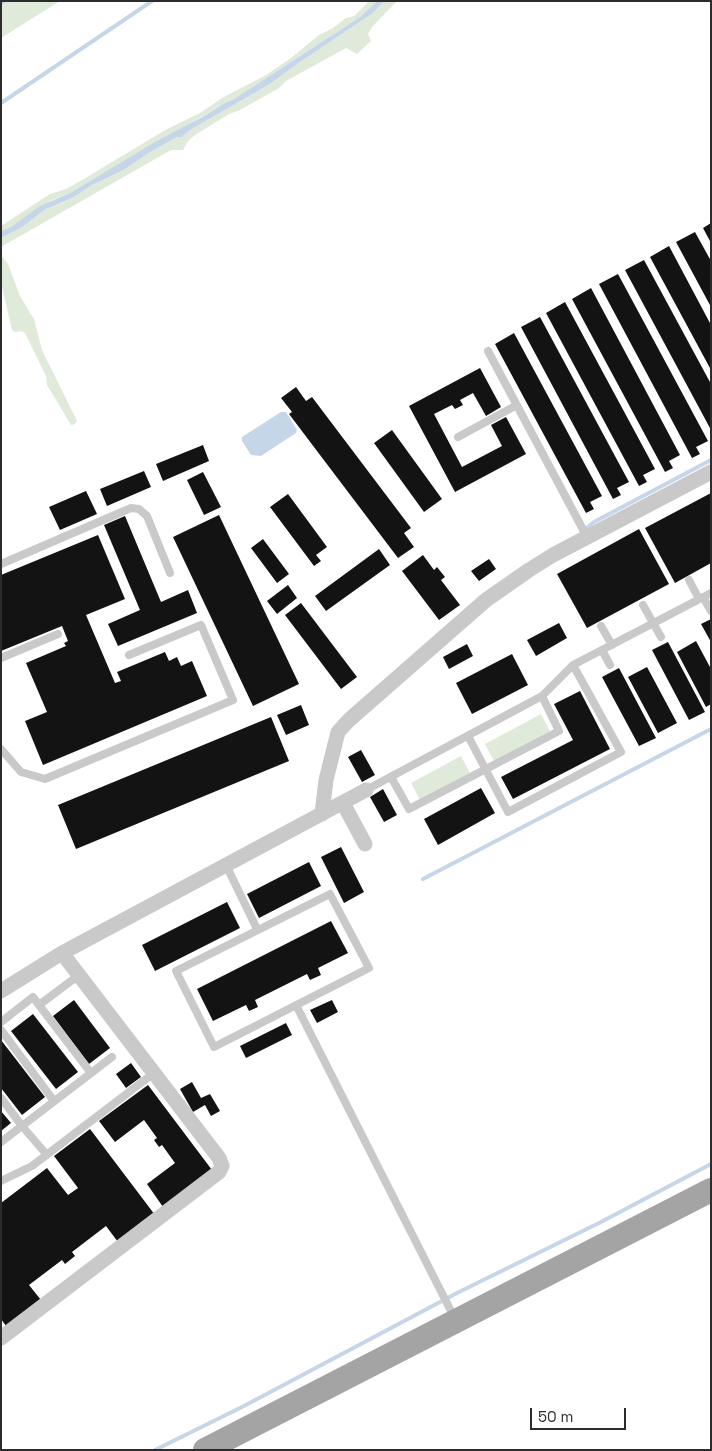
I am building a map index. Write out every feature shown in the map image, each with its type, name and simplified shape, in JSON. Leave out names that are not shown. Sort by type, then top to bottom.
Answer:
[{"type":"main road","points":[[205,1450],[711,1190]]},
{"type":"street","points":[[322,814],[326,780],[338,732],[349,720],[486,600],[553,555],[711,472]]},
{"type":"street","points":[[1,992],[62,953],[366,790]]},
{"type":"street","points":[[343,802],[365,844]]},
{"type":"street","points":[[3,1334],[219,1172],[222,1166],[220,1158],[62,953]]},
{"type":"lane","points":[[488,351],[587,537]]},
{"type":"lane","points":[[458,437],[517,406]]},
{"type":"lane","points":[[1,564],[131,508],[139,508],[147,516],[170,574]]},
{"type":"lane","points":[[689,580],[711,610]]},
{"type":"lane","points":[[366,790],[542,696],[573,665],[711,593]]},
{"type":"lane","points":[[643,605],[661,638]]},
{"type":"lane","points":[[1,749],[21,772],[45,779],[233,700],[201,626],[129,655]]},
{"type":"lane","points":[[601,626],[612,645]]},
{"type":"lane","points":[[1,658],[58,634]]},
{"type":"lane","points":[[602,650],[610,665]]},
{"type":"lane","points":[[468,736],[508,812],[621,752],[573,665]]},
{"type":"lane","points":[[391,777],[409,810],[559,730],[542,696]]},
{"type":"lane","points":[[226,865],[258,929]]},
{"type":"lane","points":[[330,894],[368,968],[214,1047],[176,971],[258,929],[330,894]]},
{"type":"lane","points":[[39,1005],[79,975]]},
{"type":"lane","points":[[1,1022],[33,997],[91,1073]]},
{"type":"lane","points":[[296,1005],[456,1321]]},
{"type":"lane","points":[[1,1030],[54,1101]]},
{"type":"lane","points":[[1,1142],[112,1057]]},
{"type":"lane","points":[[1,1181],[32,1166],[154,1073]]},
{"type":"lane","points":[[1,1098],[47,1155]]},
{"type":"green space","points":[[7,1],[60,1],[1,38],[1,4]]},
{"type":"green space","points":[[369,1],[377,1],[360,17],[234,99],[72,192],[50,201],[11,227],[1,231],[1,226],[50,194],[66,189],[167,129],[200,113],[222,98],[266,75],[319,35],[333,28],[346,18],[354,16]]},
{"type":"green space","points":[[384,1],[397,1],[372,27],[368,34],[371,41],[357,54],[346,48],[195,135],[188,141],[183,150],[171,150],[1,247],[1,238],[21,228],[46,209],[72,198],[92,185],[124,170],[147,154],[177,137],[182,137],[190,130],[270,84],[373,13]]},
{"type":"green space","points":[[1,255],[8,264],[20,296],[34,319],[42,350],[77,421],[75,424],[71,425],[47,385],[46,376],[25,333],[12,330],[1,283]]},
{"type":"green space","points":[[541,714],[550,731],[494,761],[485,744]]},
{"type":"green space","points":[[461,756],[470,773],[420,800],[411,783]]},
{"type":"water","points":[[377,1],[384,1],[373,13],[270,84],[190,130],[182,137],[177,137],[147,154],[124,170],[92,185],[72,198],[46,209],[21,228],[1,238],[1,231],[11,227],[40,206],[72,192],[155,142],[234,99],[360,17]]},
{"type":"water","points":[[281,412],[286,412],[297,430],[296,433],[261,456],[251,455],[242,441],[242,437]]},
{"type":"building","points":[[711,223],[711,243],[703,228]]},
{"type":"building","points":[[695,232],[711,261],[711,307],[676,242]]},
{"type":"building","points":[[669,246],[711,325],[711,370],[650,257]]},
{"type":"building","points":[[644,260],[711,384],[711,430],[625,270]]},
{"type":"building","points":[[618,274],[708,441],[696,447],[700,454],[692,458],[599,284]]},
{"type":"building","points":[[591,288],[680,455],[669,461],[673,468],[665,472],[572,299]]},
{"type":"building","points":[[565,302],[655,469],[643,475],[647,482],[639,486],[546,313]]},
{"type":"building","points":[[540,317],[629,482],[617,488],[621,495],[613,499],[521,327]]},
{"type":"building","points":[[514,333],[602,496],[590,502],[594,509],[586,513],[495,344]]},
{"type":"building","points":[[480,368],[501,407],[486,416],[473,393],[460,400],[463,405],[455,409],[452,405],[434,414],[462,467],[502,446],[491,425],[506,417],[526,454],[455,492],[409,406]]},
{"type":"building","points":[[296,387],[306,401],[312,397],[411,528],[404,533],[414,547],[398,558],[289,414],[292,412],[281,398]]},
{"type":"building","points":[[392,430],[442,499],[424,512],[374,443]]},
{"type":"building","points":[[203,445],[209,461],[163,481],[156,464]]},
{"type":"building","points":[[144,471],[151,487],[107,506],[100,489]]},
{"type":"building","points":[[203,472],[221,507],[204,515],[187,480]]},
{"type":"building","points":[[86,491],[97,514],[60,530],[49,507]]},
{"type":"building","points":[[711,493],[711,563],[675,583],[645,528]]},
{"type":"building","points":[[288,494],[327,547],[316,555],[321,561],[314,566],[270,507]]},
{"type":"building","points":[[219,515],[299,684],[253,706],[173,537]]},
{"type":"building","points":[[125,516],[161,602],[188,590],[197,613],[118,646],[108,624],[140,610],[104,525]]},
{"type":"building","points":[[639,529],[669,584],[587,628],[557,574]]},
{"type":"building","points":[[98,535],[125,599],[86,615],[115,683],[121,681],[117,672],[165,652],[169,661],[177,657],[181,666],[192,661],[207,696],[43,765],[25,721],[47,712],[26,663],[66,646],[64,643],[68,641],[62,626],[1,651],[1,575]]},
{"type":"building","points":[[263,539],[289,574],[277,583],[251,548]]},
{"type":"building","points":[[379,549],[390,565],[326,611],[315,596]]},
{"type":"building","points":[[423,555],[434,570],[437,567],[445,577],[441,580],[460,605],[439,620],[402,571]]},
{"type":"building","points":[[489,559],[496,569],[479,581],[471,571]]},
{"type":"building","points":[[288,585],[297,598],[277,614],[267,601]]},
{"type":"building","points":[[301,603],[357,677],[341,689],[285,615]]},
{"type":"building","points":[[711,619],[711,642],[701,624]]},
{"type":"building","points":[[559,623],[567,638],[536,656],[527,640]]},
{"type":"building","points":[[696,641],[711,669],[711,704],[706,707],[677,652]]},
{"type":"building","points":[[668,642],[705,712],[689,720],[652,650]]},
{"type":"building","points":[[467,644],[473,656],[449,669],[443,657]]},
{"type":"building","points":[[512,654],[528,685],[472,714],[456,683]]},
{"type":"building","points":[[647,667],[677,723],[658,733],[628,677]]},
{"type":"building","points":[[619,668],[656,738],[639,746],[602,677]]},
{"type":"building","points":[[580,691],[610,749],[513,799],[501,777],[573,740],[554,704]]},
{"type":"building","points":[[301,705],[309,725],[286,735],[277,715]]},
{"type":"building","points":[[271,717],[289,761],[76,849],[58,805]]},
{"type":"building","points":[[361,750],[375,775],[362,782],[348,757]]},
{"type":"building","points":[[481,788],[495,813],[438,845],[424,819]]},
{"type":"building","points":[[383,789],[397,815],[384,822],[370,797]]},
{"type":"building","points":[[341,847],[364,892],[344,903],[321,857]]},
{"type":"building","points":[[309,862],[321,886],[259,918],[247,894]]},
{"type":"building","points":[[227,902],[240,928],[155,971],[142,945]]},
{"type":"building","points":[[331,921],[348,953],[318,968],[321,975],[310,980],[307,974],[255,1000],[258,1007],[249,1011],[246,1005],[213,1021],[197,989]]},
{"type":"building","points":[[74,1000],[110,1048],[89,1064],[53,1016]]},
{"type":"building","points":[[332,1000],[338,1012],[317,1023],[310,1010]]},
{"type":"building","points":[[33,1014],[78,1072],[56,1089],[11,1031]]},
{"type":"building","points":[[286,1023],[292,1035],[246,1058],[240,1046]]},
{"type":"building","points":[[1,1040],[45,1097],[22,1115],[1,1088]]},
{"type":"building","points":[[131,1063],[141,1077],[126,1088],[116,1074]]},
{"type":"building","points":[[192,1082],[201,1098],[210,1094],[220,1111],[211,1116],[205,1105],[193,1112],[180,1089]]},
{"type":"building","points":[[148,1085],[212,1170],[163,1207],[147,1184],[175,1163],[162,1145],[159,1147],[154,1140],[157,1138],[144,1120],[115,1142],[99,1121]]},
{"type":"building","points":[[1,1111],[11,1123],[1,1131]]},
{"type":"building","points":[[90,1129],[155,1215],[118,1242],[106,1226],[72,1252],[75,1256],[65,1264],[62,1260],[29,1285],[41,1300],[6,1326],[1,1319],[1,1203],[47,1168],[68,1195],[78,1188],[54,1156]]},
{"type":"waterway","points":[[1,103],[152,1]]},
{"type":"waterway","points":[[587,528],[594,522],[711,460]]},
{"type":"waterway","points":[[423,879],[711,729]]},
{"type":"waterway","points":[[155,1450],[244,1406],[457,1293],[601,1222],[711,1164]]}]
